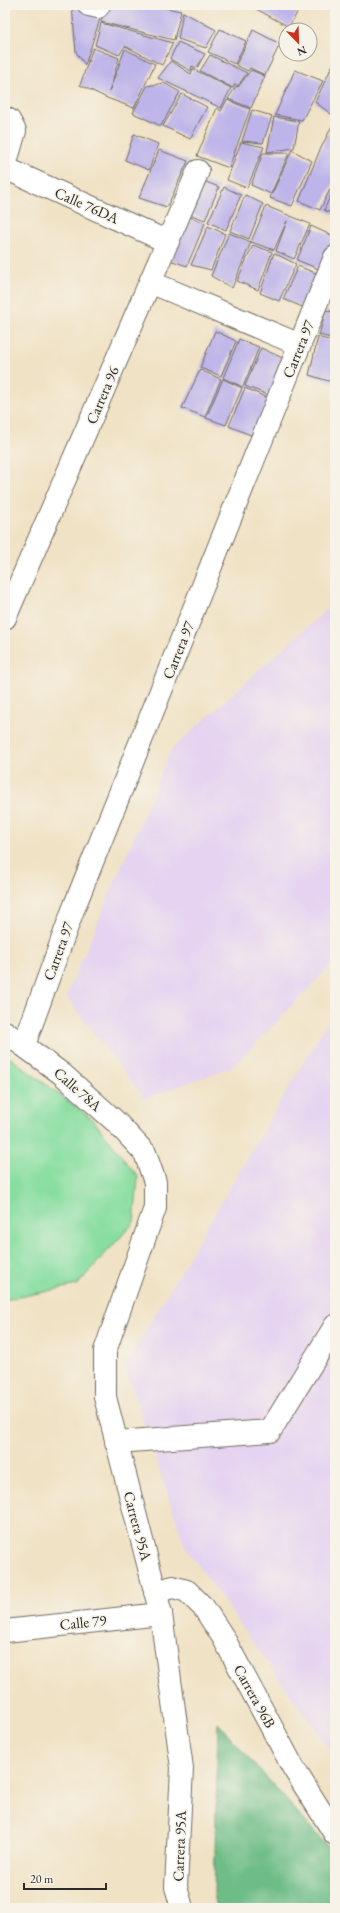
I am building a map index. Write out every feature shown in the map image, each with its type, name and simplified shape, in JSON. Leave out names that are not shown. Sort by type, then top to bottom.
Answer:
[{"type":"street","points":[[89,5],[98,7],[99,5]]},
{"type":"street","points":[[5,118],[9,120],[15,131],[7,161]]},
{"type":"street","name":"Calle 76DA","points":[[7,161],[168,242]]},
{"type":"street","name":"Carrera 96","points":[[5,618],[198,171]]},
{"type":"street","name":"Carrera 97","points":[[24,1045],[73,910],[335,257]]},
{"type":"street","points":[[150,282],[300,345]]},
{"type":"street","name":"Calle 78A","points":[[5,1032],[62,1074],[116,1122],[145,1153]]},
{"type":"street","name":"Carrera 95A","points":[[145,1153],[155,1182],[155,1208],[106,1351],[105,1397],[161,1614],[182,1768],[176,1887],[182,1908]]},
{"type":"street","points":[[116,1442],[270,1431],[335,1326]]},
{"type":"street","name":"Carrera 96B","points":[[155,1592],[173,1587],[187,1591],[204,1608],[223,1637],[294,1769],[335,1834]]},
{"type":"street","name":"Calle 79","points":[[5,1631],[161,1614]]},
{"type":"shaded area","points":[[335,602],[335,961],[234,1066],[145,1099],[66,997],[171,750]]},
{"type":"shaded area","points":[[335,1009],[335,1757],[185,1547],[125,1366]]},
{"type":"green space","points":[[5,1054],[93,1120],[138,1177],[134,1222],[77,1285],[5,1300]]},
{"type":"green space","points":[[218,1723],[335,1855],[335,1908],[217,1908],[214,1894]]},
{"type":"building","points":[[105,5],[151,5],[181,11],[174,40],[101,22]]},
{"type":"building","points":[[249,5],[288,5],[298,11],[292,22],[280,22]]},
{"type":"building","points":[[72,6],[100,19],[85,65],[76,52]]},
{"type":"building","points":[[183,12],[216,30],[206,48],[178,39]]},
{"type":"building","points":[[101,23],[173,43],[162,65],[125,46],[119,55],[95,45]]},
{"type":"building","points":[[220,29],[246,41],[235,64],[208,52]]},
{"type":"building","points":[[253,30],[278,43],[278,48],[265,75],[250,68],[248,71],[236,65]]},
{"type":"building","points":[[178,42],[205,54],[197,68],[192,66],[191,71],[170,59]]},
{"type":"building","points":[[93,48],[119,58],[109,92],[125,49],[155,64],[134,108],[107,98],[80,85]]},
{"type":"building","points":[[210,55],[247,73],[238,86],[235,84],[233,88],[200,71]]},
{"type":"building","points":[[335,60],[335,117],[315,102]]},
{"type":"building","points":[[171,61],[191,74],[193,69],[231,88],[221,108],[158,78]]},
{"type":"building","points":[[251,70],[265,76],[251,108],[228,99],[236,86],[238,87]]},
{"type":"building","points":[[295,70],[323,81],[302,120],[275,115]]},
{"type":"building","points":[[164,83],[180,92],[161,126],[133,113],[147,86]]},
{"type":"building","points":[[182,94],[207,107],[190,139],[163,126]]},
{"type":"building","points":[[227,100],[250,109],[229,168],[197,156],[217,108],[221,111]]},
{"type":"building","points":[[252,110],[272,116],[263,143],[242,141]]},
{"type":"building","points":[[274,117],[299,121],[294,148],[267,152]]},
{"type":"building","points":[[335,120],[335,179],[320,210],[299,201],[319,152]]},
{"type":"building","points":[[134,134],[158,144],[149,170],[125,160]]},
{"type":"building","points":[[241,142],[264,147],[247,188],[227,180]]},
{"type":"building","points":[[159,150],[188,161],[167,207],[139,198]]},
{"type":"building","points":[[292,150],[312,161],[292,206],[270,198]]},
{"type":"building","points":[[263,153],[289,153],[271,194],[251,185]]},
{"type":"building","points":[[198,179],[219,187],[205,220],[184,212]]},
{"type":"building","points":[[335,186],[335,215],[324,210]]},
{"type":"building","points":[[224,187],[241,195],[226,230],[208,222]]},
{"type":"building","points":[[245,195],[263,204],[249,239],[230,231]]},
{"type":"building","points":[[266,206],[310,224],[294,259],[276,251],[287,221],[274,250],[251,242]]},
{"type":"building","points":[[183,214],[205,223],[187,266],[164,258]]},
{"type":"building","points":[[208,226],[225,234],[211,270],[191,265]]},
{"type":"building","points":[[311,226],[335,237],[335,250],[326,272],[297,260]]},
{"type":"building","points":[[229,233],[251,242],[232,288],[211,276]]},
{"type":"building","points":[[253,245],[272,252],[258,290],[237,281]]},
{"type":"building","points":[[274,253],[296,264],[279,301],[260,293]]},
{"type":"building","points":[[298,266],[323,276],[310,310],[283,299]]},
{"type":"building","points":[[326,310],[335,313],[335,339],[319,335]]},
{"type":"building","points":[[215,331],[236,341],[221,376],[200,368]]},
{"type":"building","points":[[318,337],[335,342],[335,383],[309,375]]},
{"type":"building","points":[[239,339],[259,347],[243,387],[223,378]]},
{"type":"building","points":[[261,348],[289,361],[273,397],[245,386]]},
{"type":"building","points":[[200,370],[221,379],[205,417],[182,408]]},
{"type":"building","points":[[223,379],[242,388],[226,425],[206,418]]},
{"type":"building","points":[[245,388],[270,399],[253,436],[229,426]]}]
